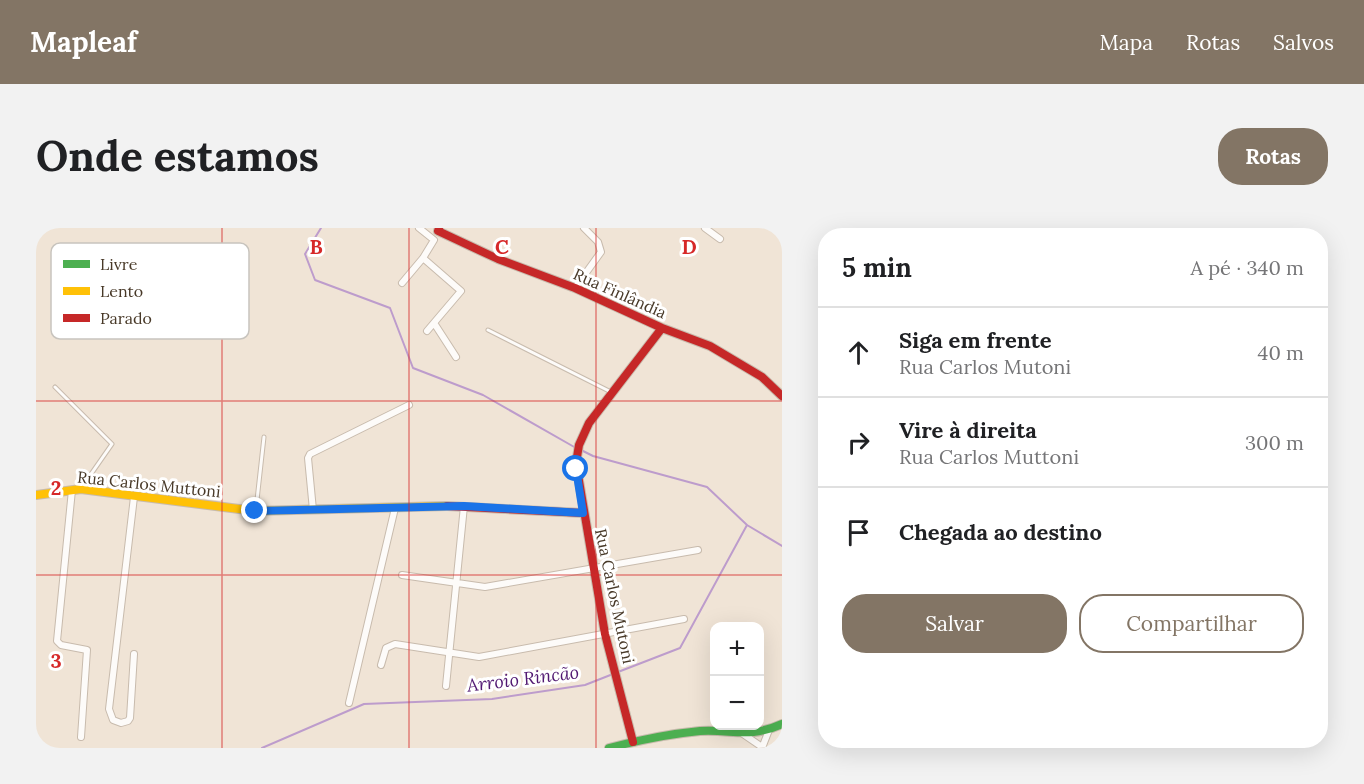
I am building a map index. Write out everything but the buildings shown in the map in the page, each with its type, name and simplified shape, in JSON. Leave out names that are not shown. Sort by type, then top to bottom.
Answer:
[{"type":"street","points":[[402,283],[423,258],[437,233],[419,228]]},
{"type":"street","points":[[575,288],[601,252],[598,242],[584,228]]},
{"type":"street","points":[[705,228],[720,239]]},
{"type":"street","name":"Rua Finlândia","points":[[437,233],[575,288],[662,328],[710,346],[762,377],[782,396]]},
{"type":"street","points":[[423,258],[461,291],[426,331]]},
{"type":"street","points":[[434,323],[456,357]]},
{"type":"street","name":"Rua Carlos Mutoni","points":[[633,742],[605,634],[583,513],[576,455],[580,440],[589,423],[662,328]]},
{"type":"street","points":[[313,510],[308,458],[310,454],[409,405]]},
{"type":"street","points":[[77,489],[57,641],[61,645],[87,650],[81,737]]},
{"type":"street","name":"Rua Carlos Muttoni","points":[[36,495],[77,489],[255,511],[464,506],[583,513]]},
{"type":"street","points":[[134,497],[109,709],[113,720],[122,723],[130,718],[134,654]]},
{"type":"street","points":[[446,686],[464,506]]},
{"type":"street","points":[[349,703],[395,508]]},
{"type":"street","points":[[402,575],[485,587],[698,550]]},
{"type":"street","points":[[381,665],[386,648],[390,645],[479,657],[684,619]]},
{"type":"street","points":[[609,748],[651,737],[703,730],[742,734],[769,730],[782,724]]},
{"type":"street","points":[[742,734],[762,747],[769,730]]},
{"type":"lane","points":[[488,330],[613,392]]},
{"type":"lane","points":[[55,387],[112,444],[77,489]]},
{"type":"lane","points":[[255,511],[264,437]]},
{"type":"waterway","points":[[321,228],[305,254],[315,280],[390,308],[413,368],[483,395],[576,448]]},
{"type":"waterway","points":[[581,450],[593,456],[707,487],[747,525]]},
{"type":"waterway","name":"Arroio Rincão","points":[[618,672],[680,648],[747,525],[782,546]]},
{"type":"waterway","name":"Arroio Rincão","points":[[262,748],[364,704],[492,699],[585,685],[613,674]]},
{"type":"waterway","name":"Arroio Rincão","points":[[36,742],[45,748]]},
{"type":"traffic: fast","points":[[609,748],[677,734],[700,731],[750,732],[770,729],[782,724]]},
{"type":"traffic: slow","points":[[36,495],[81,489],[255,511],[447,506]]},
{"type":"traffic: jam","points":[[439,228],[438,231],[498,259],[575,288],[662,328],[710,346],[762,377],[782,396]]},
{"type":"traffic: jam","points":[[633,742],[605,634],[576,463],[579,445],[589,423],[662,328]]},
{"type":"traffic: jam","points":[[447,506],[583,513]]},
{"type":"route","points":[[255,511],[464,506],[583,513],[576,469]]}]
